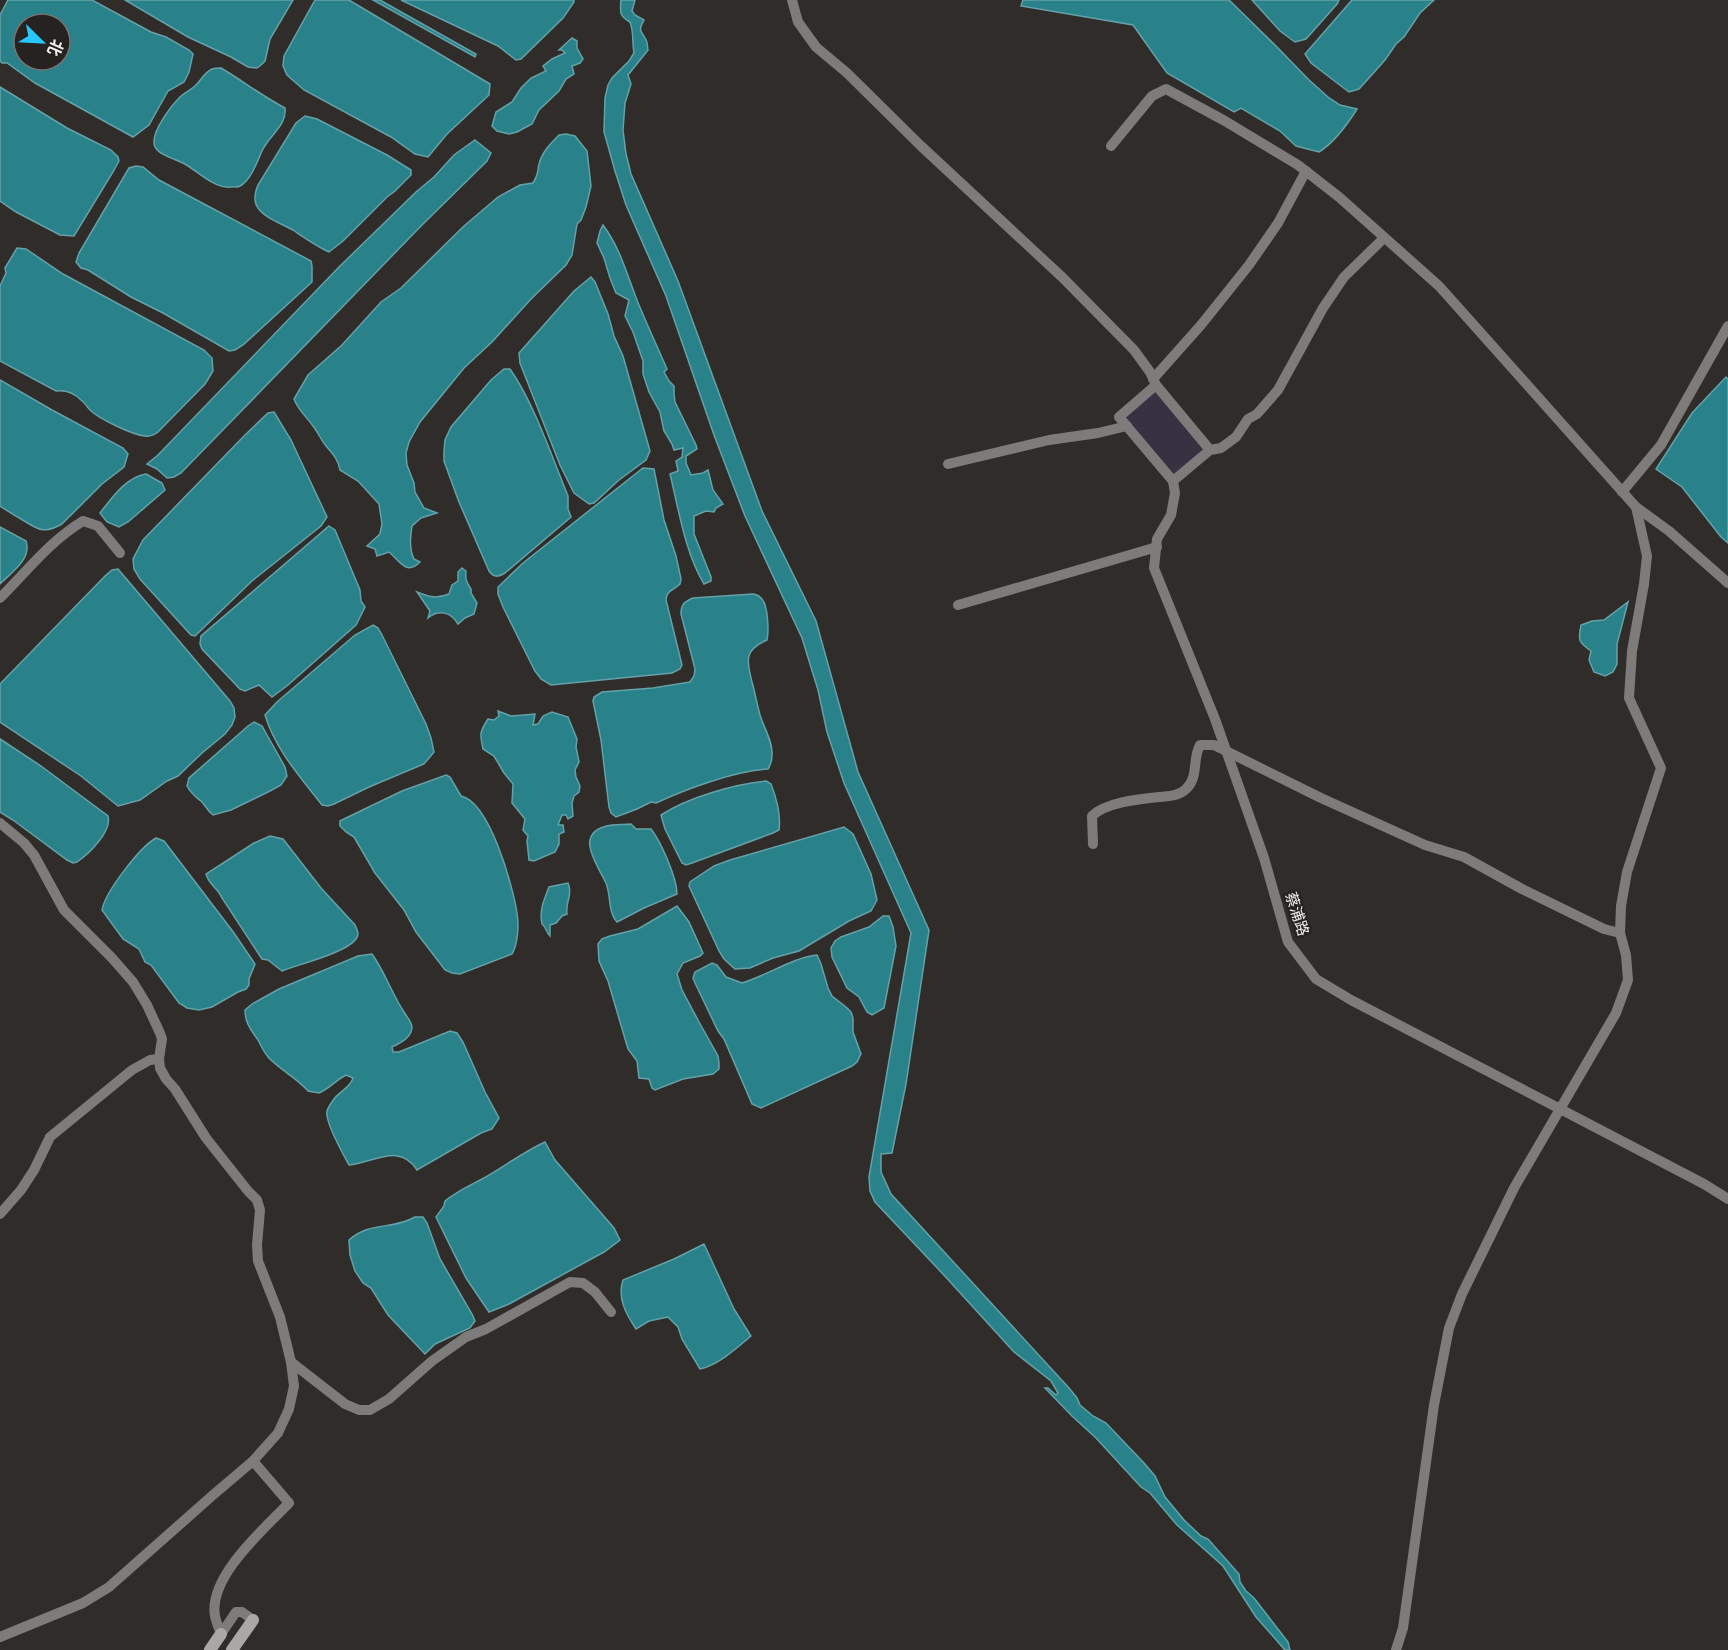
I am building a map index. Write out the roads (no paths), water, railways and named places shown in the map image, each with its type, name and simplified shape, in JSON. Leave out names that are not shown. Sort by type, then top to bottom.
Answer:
[{"type":"main road","points":[[232,1650],[253,1620]]},
{"type":"main road","points":[[210,1650],[221,1634]]},
{"type":"street","points":[[792,0],[798,22],[816,47],[847,73],[921,146],[1062,277],[1134,350],[1155,382],[1210,450]]},
{"type":"street","points":[[1111,146],[1152,96],[1166,89],[1225,121],[1306,171],[1340,197],[1439,286],[1636,507],[1669,531],[1728,583]]},
{"type":"street","points":[[1306,171],[1278,223],[1249,265],[1155,382],[1119,417],[1173,481],[1210,450],[1221,448],[1236,437],[1248,419],[1257,414],[1278,390],[1323,308],[1344,277],[1384,238]]},
{"type":"street","points":[[1622,492],[1661,445],[1728,326]]},
{"type":"street","points":[[948,465],[1049,440],[1127,426]]},
{"type":"street","name":"蔡浦路","points":[[1173,481],[1175,493],[1171,515],[1157,539],[1154,568],[1179,626],[1227,753],[1264,858],[1288,942],[1316,979],[1351,1000],[1728,1198]]},
{"type":"street","points":[[1396,1650],[1403,1628],[1434,1405],[1449,1328],[1462,1294],[1514,1188],[1616,1013],[1628,980],[1626,955],[1620,933],[1621,906],[1627,872],[1661,768],[1629,698],[1632,651],[1647,556],[1636,507]]},
{"type":"street","points":[[0,598],[43,552],[83,521],[98,526],[120,553]]},
{"type":"street","points":[[958,605],[1156,547]]},
{"type":"street","points":[[1093,844],[1092,816],[1097,811],[1126,802],[1178,795],[1187,789],[1194,777],[1196,752],[1200,745],[1214,745],[1321,798],[1425,844],[1464,857],[1581,918],[1604,929],[1620,933]]},
{"type":"street","points":[[0,823],[24,843],[34,855],[64,910],[133,982],[160,1033],[162,1039],[160,1068],[166,1079],[175,1089],[206,1138],[257,1200],[260,1210],[256,1245],[258,1261],[280,1317],[291,1362],[294,1386],[289,1409],[278,1433],[253,1461],[109,1587],[83,1603],[0,1637]]},
{"type":"street","points":[[0,1214],[21,1190],[34,1170],[50,1137],[132,1070],[150,1060],[159,1059]]},
{"type":"street","points":[[291,1362],[345,1404],[358,1410],[370,1410],[389,1399],[432,1361],[466,1337],[486,1329],[570,1282],[583,1282],[595,1292],[611,1312]]},
{"type":"street","points":[[221,1634],[214,1615],[217,1590],[234,1561],[289,1503],[253,1461]]},
{"type":"street","points":[[221,1634],[236,1612],[242,1612],[253,1620]]},
{"type":"water","points":[[8,0],[92,0],[151,32],[166,37],[193,54],[184,82],[168,91],[149,125],[133,137],[35,83],[20,72],[72,72],[72,12],[12,12],[12,67],[0,61],[0,15]]},
{"type":"water","points":[[125,0],[293,0],[270,39],[265,61],[257,68],[248,67],[188,37]]},
{"type":"water","points":[[315,0],[349,0],[490,84],[489,95],[447,134],[428,157],[415,154],[391,137],[304,90],[287,75],[283,66],[284,56]]},
{"type":"water","points":[[373,0],[380,0],[476,54],[475,57]]},
{"type":"water","points":[[401,0],[574,0],[574,2],[563,18],[521,59],[516,60],[498,46]]},
{"type":"water","points":[[621,0],[635,0],[632,11],[644,20],[641,29],[647,41],[648,50],[628,75],[631,84],[625,103],[623,130],[631,174],[678,281],[762,511],[816,621],[858,772],[929,930],[906,1084],[892,1153],[881,1154],[881,1172],[891,1194],[1069,1388],[1080,1405],[1106,1423],[1144,1463],[1155,1476],[1165,1497],[1184,1520],[1201,1536],[1208,1539],[1239,1574],[1240,1582],[1246,1591],[1288,1642],[1290,1650],[1285,1650],[1256,1617],[1223,1566],[1177,1525],[1150,1493],[1141,1487],[1096,1438],[1045,1388],[1056,1395],[1058,1393],[1051,1381],[1014,1352],[875,1202],[870,1191],[869,1177],[911,933],[844,783],[827,732],[818,690],[802,638],[745,516],[714,435],[666,296],[626,205],[615,171],[604,132],[605,98],[612,78],[634,53],[631,26],[621,13]]},
{"type":"water","points":[[1023,0],[1229,0],[1328,97],[1340,105],[1357,109],[1345,127],[1319,152],[1296,146],[1280,131],[1241,108],[1234,112],[1167,73],[1133,25],[1021,6]]},
{"type":"water","points":[[1252,0],[1339,0],[1306,39],[1295,42],[1280,31]]},
{"type":"water","points":[[1352,0],[1434,0],[1420,13],[1404,37],[1359,89],[1349,92],[1311,63],[1305,54]]},
{"type":"water","points":[[572,38],[577,41],[577,48],[583,59],[572,66],[574,74],[566,79],[559,91],[539,110],[532,124],[509,134],[497,131],[492,126],[496,112],[512,102],[531,78],[546,71],[543,66],[565,53],[559,50]]},
{"type":"water","points":[[221,68],[285,108],[283,120],[265,145],[250,175],[238,187],[225,187],[212,182],[183,163],[160,152],[155,147],[154,141],[162,120],[181,96],[196,85],[210,70]]},
{"type":"water","points":[[0,87],[67,128],[111,150],[118,157],[119,161],[113,172],[74,236],[60,235],[0,201]]},
{"type":"water","points":[[305,116],[317,119],[411,170],[411,175],[395,191],[329,252],[269,218],[261,212],[255,202],[258,185],[296,123]]},
{"type":"water","points":[[559,135],[575,136],[587,151],[591,186],[586,207],[577,224],[572,255],[566,265],[464,368],[420,422],[409,442],[406,453],[407,465],[415,492],[424,508],[437,513],[421,518],[412,526],[411,551],[414,559],[420,562],[411,568],[403,566],[389,552],[377,556],[375,549],[367,546],[380,534],[382,524],[379,504],[358,481],[340,470],[335,457],[294,399],[308,375],[342,345],[381,302],[401,288],[464,226],[498,197],[520,185],[533,183],[545,152]]},
{"type":"water","points":[[475,140],[491,153],[487,161],[181,473],[167,478],[147,464],[339,267],[434,177],[454,155]]},
{"type":"water","points":[[143,167],[159,180],[311,261],[312,282],[243,345],[229,351],[81,268],[76,262],[79,253],[129,168]]},
{"type":"water","points":[[603,225],[619,254],[667,369],[664,372],[674,386],[675,402],[696,445],[697,449],[686,456],[691,475],[708,470],[713,490],[723,504],[714,512],[706,511],[694,516],[694,534],[711,577],[711,581],[704,584],[687,545],[670,474],[678,471],[676,461],[682,457],[683,448],[674,450],[664,431],[660,412],[649,392],[643,374],[643,361],[625,316],[629,300],[616,293],[597,243]]},
{"type":"water","points":[[17,248],[26,249],[63,274],[204,350],[212,358],[213,371],[205,384],[158,432],[147,436],[133,433],[108,422],[94,414],[75,396],[56,391],[0,361],[0,286],[6,273],[5,268]]},
{"type":"water","points":[[591,277],[608,314],[623,356],[650,451],[646,460],[594,503],[589,504],[574,493],[560,465],[520,363],[519,353],[574,291]]},
{"type":"water","points":[[504,369],[510,369],[535,414],[568,496],[568,509],[571,517],[505,573],[496,576],[489,571],[459,502],[444,461],[444,451],[445,440],[451,427],[491,380]]},
{"type":"water","points":[[1726,377],[1728,379],[1728,543],[1682,487],[1656,469],[1692,413]]},
{"type":"water","points":[[0,380],[123,448],[128,454],[124,467],[102,484],[62,524],[52,529],[43,530],[35,527],[0,506]]},
{"type":"water","points":[[274,412],[291,440],[327,517],[321,526],[252,581],[195,636],[191,635],[140,579],[134,569],[133,559],[143,540],[245,435],[268,413]]},
{"type":"water","points":[[643,468],[654,469],[664,520],[681,579],[680,584],[669,593],[666,600],[682,665],[680,669],[672,673],[551,685],[541,679],[535,671],[503,607],[498,587],[523,563]]},
{"type":"water","points":[[146,474],[162,483],[165,490],[119,527],[107,522],[100,513],[109,501],[132,479]]},
{"type":"water","points":[[329,526],[335,530],[365,607],[356,625],[272,697],[259,685],[245,691],[240,689],[202,649],[201,636]]},
{"type":"water","points":[[0,527],[26,541],[27,548],[20,565],[0,584]]},
{"type":"water","points":[[462,568],[466,571],[467,582],[477,603],[474,614],[458,624],[444,613],[436,613],[428,618],[430,611],[417,592],[433,597],[449,594],[452,585],[458,581],[458,572]]},
{"type":"water","points":[[118,569],[230,701],[235,717],[225,734],[178,776],[140,800],[118,806],[81,776],[0,722],[0,684],[105,576],[112,570]]},
{"type":"water","points":[[758,595],[764,602],[768,619],[767,640],[750,652],[748,663],[760,715],[772,750],[771,764],[768,769],[741,773],[711,782],[656,803],[651,802],[616,817],[611,813],[609,807],[594,697],[602,692],[690,682],[695,669],[681,614],[684,604],[693,598]]},
{"type":"water","points":[[1628,602],[1617,644],[1617,664],[1613,672],[1605,676],[1594,672],[1589,660],[1591,651],[1580,640],[1581,625],[1604,620]]},
{"type":"water","points":[[373,625],[382,635],[426,724],[434,752],[424,764],[334,804],[322,805],[297,774],[275,740],[265,715],[355,635]]},
{"type":"water","points":[[498,711],[511,716],[535,714],[533,725],[538,724],[543,716],[552,712],[568,717],[577,739],[579,762],[575,770],[580,786],[572,803],[573,816],[568,819],[566,815],[562,815],[558,825],[563,825],[564,832],[559,834],[559,844],[555,852],[534,861],[529,860],[528,836],[523,830],[525,819],[512,803],[513,784],[494,756],[483,749],[482,731],[488,719],[494,720],[499,716]]},
{"type":"water","points":[[254,722],[262,726],[285,767],[287,776],[281,785],[270,791],[231,810],[213,815],[187,786],[189,778]]},
{"type":"water","points":[[0,739],[41,766],[108,816],[107,828],[103,835],[94,847],[77,862],[67,860],[0,812]]},
{"type":"water","points":[[446,775],[450,777],[461,796],[472,802],[481,813],[490,829],[505,866],[518,918],[517,940],[512,954],[460,974],[445,970],[416,932],[404,910],[375,873],[354,837],[340,826],[340,821],[402,791]]},
{"type":"water","points":[[766,781],[771,784],[776,801],[779,830],[692,863],[686,865],[682,863],[665,829],[661,815],[711,793]]},
{"type":"water","points":[[631,824],[636,829],[651,829],[655,835],[664,851],[677,894],[617,922],[612,914],[608,888],[590,848],[590,840],[600,828]]},
{"type":"water","points":[[844,827],[853,834],[871,874],[877,900],[871,911],[849,921],[799,951],[773,958],[750,968],[735,969],[719,951],[689,886],[690,882],[714,866],[730,860]]},
{"type":"water","points":[[270,836],[283,839],[321,888],[355,925],[358,934],[351,944],[343,949],[282,971],[268,960],[262,959],[206,874],[254,843]]},
{"type":"water","points":[[156,838],[164,841],[255,964],[246,989],[212,1007],[199,1010],[187,1008],[179,1003],[151,965],[145,962],[139,949],[123,939],[102,910],[109,892],[124,871]]},
{"type":"water","points":[[568,883],[570,891],[567,914],[550,925],[550,936],[542,924],[541,914],[544,901],[549,887]]},
{"type":"water","points":[[677,906],[689,922],[703,953],[683,963],[677,974],[682,990],[718,1056],[719,1069],[713,1074],[683,1079],[655,1090],[649,1079],[639,1078],[637,1061],[628,1049],[608,981],[599,961],[598,944],[602,939],[610,936],[638,929]]},
{"type":"water","points":[[883,916],[889,916],[896,946],[884,1008],[872,1015],[867,1012],[859,997],[847,988],[832,957],[831,948],[841,937],[869,927]]},
{"type":"water","points":[[372,954],[412,1026],[407,1037],[392,1047],[393,1052],[399,1052],[450,1031],[457,1033],[499,1118],[492,1129],[417,1170],[403,1157],[394,1156],[349,1165],[332,1130],[327,1112],[334,1099],[350,1084],[353,1078],[346,1075],[319,1093],[308,1091],[268,1057],[246,1019],[245,1010],[279,989],[358,956]]},
{"type":"water","points":[[817,955],[832,996],[851,1012],[853,1032],[861,1054],[852,1066],[761,1108],[752,1104],[724,1039],[695,983],[693,978],[695,972],[712,963],[717,965],[726,977],[742,983],[799,959]]},
{"type":"water","points":[[545,1142],[555,1160],[614,1228],[620,1240],[604,1252],[509,1304],[489,1312],[466,1278],[436,1217],[445,1201],[454,1194]]},
{"type":"water","points":[[415,1217],[423,1217],[427,1223],[440,1259],[475,1321],[470,1328],[435,1344],[425,1354],[388,1315],[371,1288],[363,1283],[355,1271],[350,1255],[349,1240],[357,1234]]},
{"type":"water","points":[[704,1244],[734,1309],[751,1336],[720,1360],[700,1369],[682,1339],[678,1327],[668,1317],[649,1321],[636,1329],[626,1312],[621,1287],[623,1280]]}]
